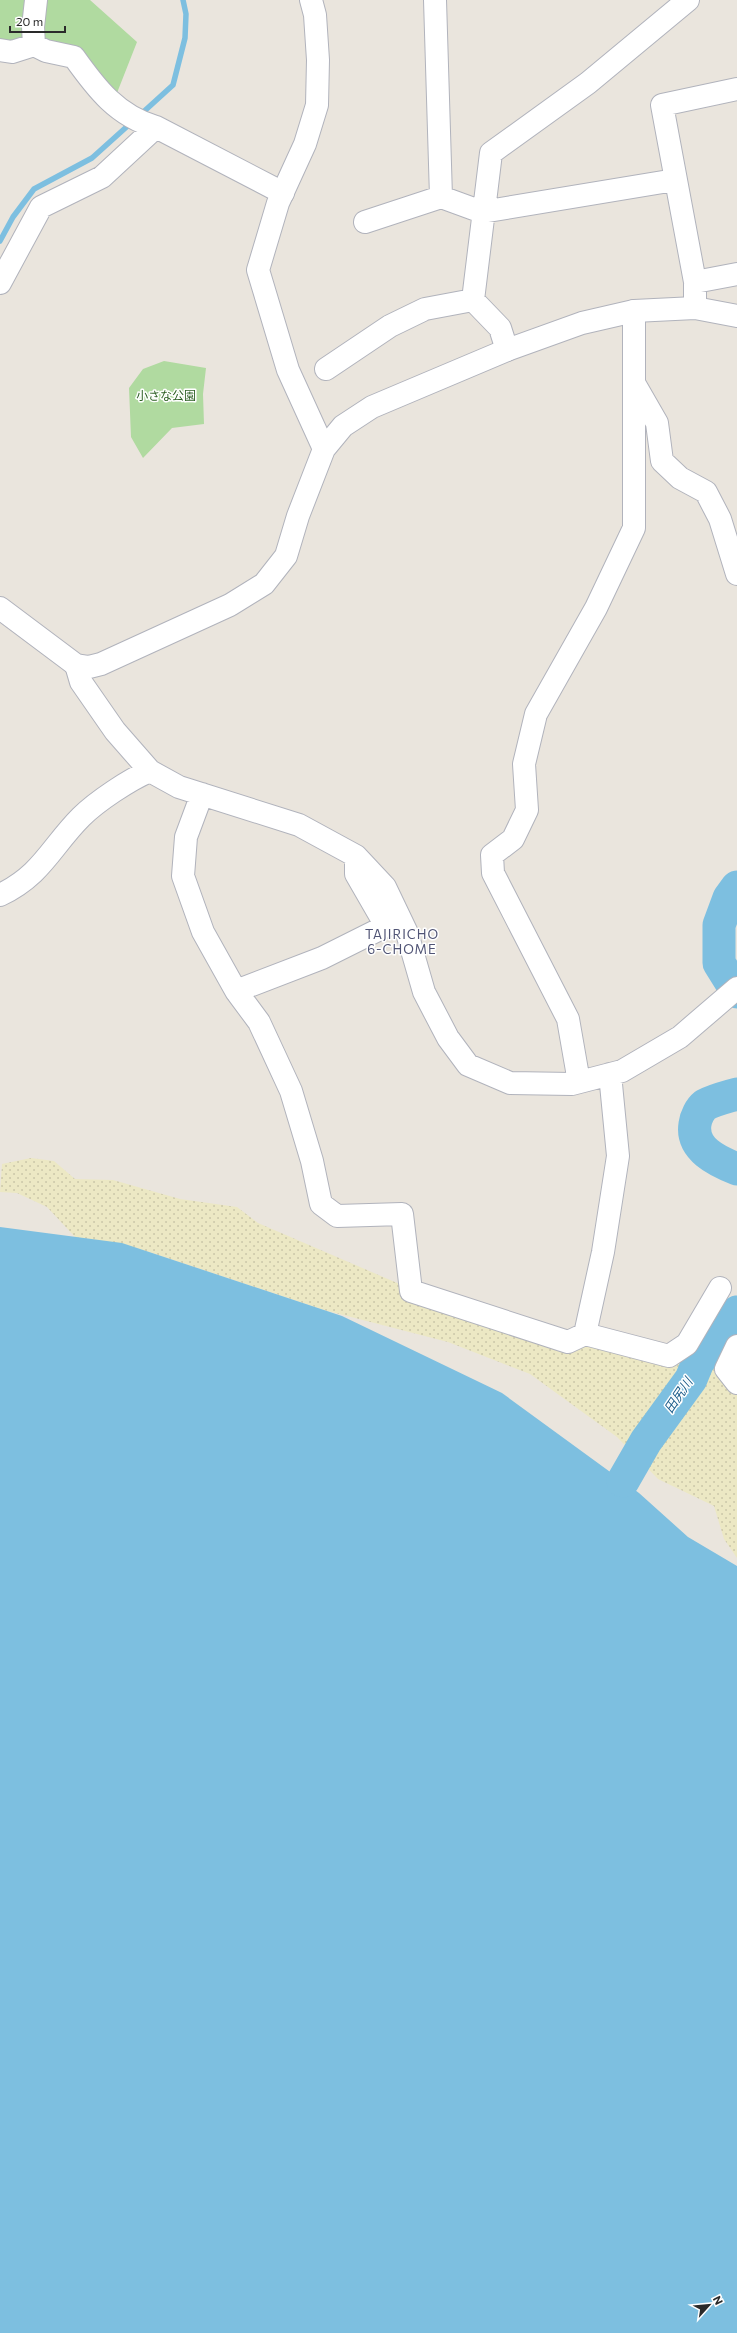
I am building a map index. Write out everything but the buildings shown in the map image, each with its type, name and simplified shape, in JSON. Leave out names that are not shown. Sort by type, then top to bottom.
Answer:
[{"type":"street","points":[[34,44],[33,27],[36,0]]},
{"type":"street","points":[[312,0],[315,15],[318,60],[317,105],[305,144],[283,193],[258,270],[288,370],[324,449]]},
{"type":"street","points":[[435,0],[442,197]]},
{"type":"street","points":[[507,350],[500,328],[473,300],[482,212],[491,153],[588,83],[688,0]]},
{"type":"street","points":[[0,50],[12,52],[34,44]]},
{"type":"street","points":[[34,44],[46,51],[74,57],[99,91],[111,103],[150,125],[283,193]]},
{"type":"street","points":[[695,308],[695,282],[662,105],[737,89]]},
{"type":"street","points":[[0,282],[30,231],[41,207],[102,177],[150,125]]},
{"type":"street","points":[[365,222],[442,197],[482,212],[675,180]]},
{"type":"street","points":[[695,282],[737,274]]},
{"type":"street","points":[[326,369],[390,326],[425,309],[473,300]]},
{"type":"street","points":[[0,608],[76,665],[89,667],[101,664],[230,606],[264,584],[286,556],[298,516],[324,449],[343,426],[372,407],[507,350],[582,323],[634,311],[695,308],[737,316]]},
{"type":"street","points":[[579,1082],[568,1019],[493,873],[492,855],[513,839],[527,810],[524,764],[536,714],[596,608],[634,528],[634,311]]},
{"type":"street","points":[[634,383],[657,423],[662,461],[680,478],[706,492],[720,519],[737,574]]},
{"type":"street","points":[[76,665],[82,682],[115,731],[150,771],[179,787],[299,825],[356,856],[385,888],[407,933],[424,992],[448,1038],[468,1065],[510,1084],[572,1084],[622,1071],[680,1036],[732,992]]},
{"type":"street","points":[[0,896],[38,870],[81,817],[137,776],[150,771]]},
{"type":"street","points":[[202,794],[186,837],[183,876],[203,932],[236,990],[259,1022],[291,1091],[312,1161],[321,1204],[337,1216],[402,1214],[411,1291],[568,1342],[585,1334],[669,1356],[687,1344],[720,1288]]},
{"type":"street","points":[[236,990],[322,958],[386,926],[356,874],[356,856]]},
{"type":"street","points":[[585,1334],[603,1252],[618,1156],[610,1074]]},
{"type":"street","points":[[737,1346],[726,1369],[737,1383]]},
{"type":"sand","points":[[31,1158],[54,1161],[75,1179],[113,1180],[180,1199],[237,1207],[258,1223],[425,1295],[657,1353],[701,1358],[737,1387],[737,1558],[724,1539],[714,1506],[658,1479],[617,1437],[530,1374],[448,1342],[324,1310],[149,1252],[75,1237],[47,1207],[17,1193],[0,1192],[2,1164]]},
{"type":"green space","points":[[0,0],[30,0],[28,27],[21,41],[0,46]]},
{"type":"green space","points":[[37,0],[90,0],[137,42],[115,98],[34,45]]},
{"type":"green space","name":"小さな公園","points":[[164,361],[206,368],[203,394],[204,424],[172,428],[143,458],[131,437],[129,388],[143,369]]},
{"type":"water","points":[[0,1227],[122,1243],[342,1316],[502,1393],[639,1493],[688,1537],[737,1566],[737,2333],[0,2333]]},
{"type":"waterway","points":[[140,115],[173,85],[185,38],[186,14],[183,0]]},
{"type":"waterway","points":[[0,241],[13,217],[34,189],[92,158],[132,122]]},
{"type":"waterway","name":"田尻川","points":[[737,887],[729,898],[719,925],[719,963],[737,992]]},
{"type":"waterway","name":"田尻川","points":[[737,1094],[705,1105],[700,1111],[695,1124],[695,1133],[701,1147],[714,1158],[737,1169]]},
{"type":"waterway","name":"田尻川","points":[[623,1481],[646,1441],[691,1379],[698,1362],[737,1312]]},
{"type":"district","name":"TAJIRICHO 6-CHOME","points":[[402,942]]}]
